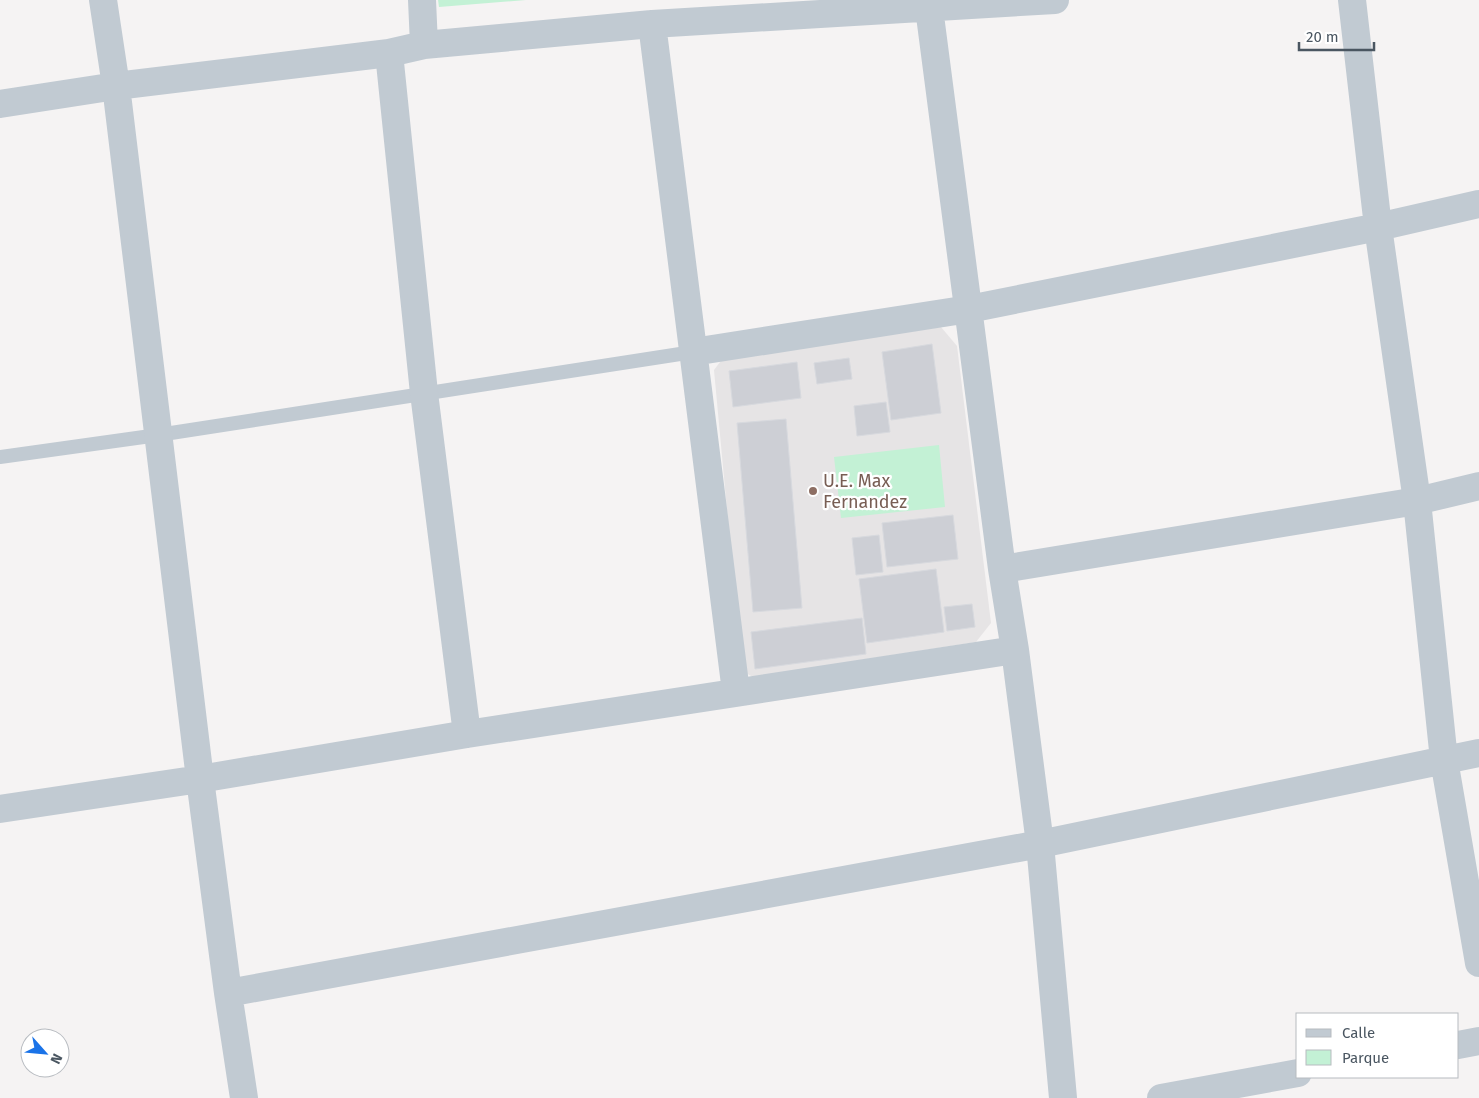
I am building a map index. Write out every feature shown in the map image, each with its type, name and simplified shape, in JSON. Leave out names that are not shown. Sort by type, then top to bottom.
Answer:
[{"type":"street","points":[[103,0],[116,86],[200,779],[228,993],[244,1098]]},
{"type":"street","points":[[422,0],[424,45]]},
{"type":"street","points":[[0,104],[116,86],[389,53],[424,45],[652,24],[1056,0]]},
{"type":"street","points":[[1352,0],[1378,226],[1417,501],[1444,760],[1479,963]]},
{"type":"street","points":[[929,8],[1040,844],[1063,1098]]},
{"type":"street","points":[[652,24],[736,692]]},
{"type":"street","points":[[389,53],[424,394],[467,734]]},
{"type":"street","points":[[692,352],[969,309],[1479,204]]},
{"type":"street","points":[[1002,569],[1417,501],[1479,486]]},
{"type":"street","points":[[0,809],[200,779],[467,734],[1015,650]]},
{"type":"street","points":[[228,993],[1040,844],[1479,753]]},
{"type":"street","points":[[1459,1045],[1479,1041]]},
{"type":"street","points":[[1162,1098],[1296,1074]]},
{"type":"lane","points":[[0,457],[158,435],[692,352]]},
{"type":"shaded area","points":[[941,327],[957,346],[991,623],[976,642],[753,677],[742,671],[714,370],[723,358]]},
{"type":"green space","points":[[438,0],[526,0],[439,7]]},
{"type":"green space","points":[[939,445],[945,507],[841,518],[834,457]]},
{"type":"building","points":[[932,344],[941,413],[891,420],[882,352]]},
{"type":"building","points":[[849,358],[852,379],[817,384],[814,363]]},
{"type":"building","points":[[797,362],[801,398],[733,407],[729,371]]},
{"type":"building","points":[[886,402],[890,432],[857,436],[854,406]]},
{"type":"building","points":[[786,419],[802,608],[753,612],[737,423]]},
{"type":"building","points":[[953,515],[958,559],[887,567],[882,523]]},
{"type":"building","points":[[879,535],[883,572],[856,575],[852,538]]},
{"type":"building","points":[[936,569],[944,632],[867,643],[859,579]]},
{"type":"building","points":[[972,604],[975,627],[947,631],[944,607]]},
{"type":"building","points":[[862,618],[866,654],[755,669],[751,632]]},
{"type":"place","name":"U.E. Max Fernandez","points":[[813,491]]}]
